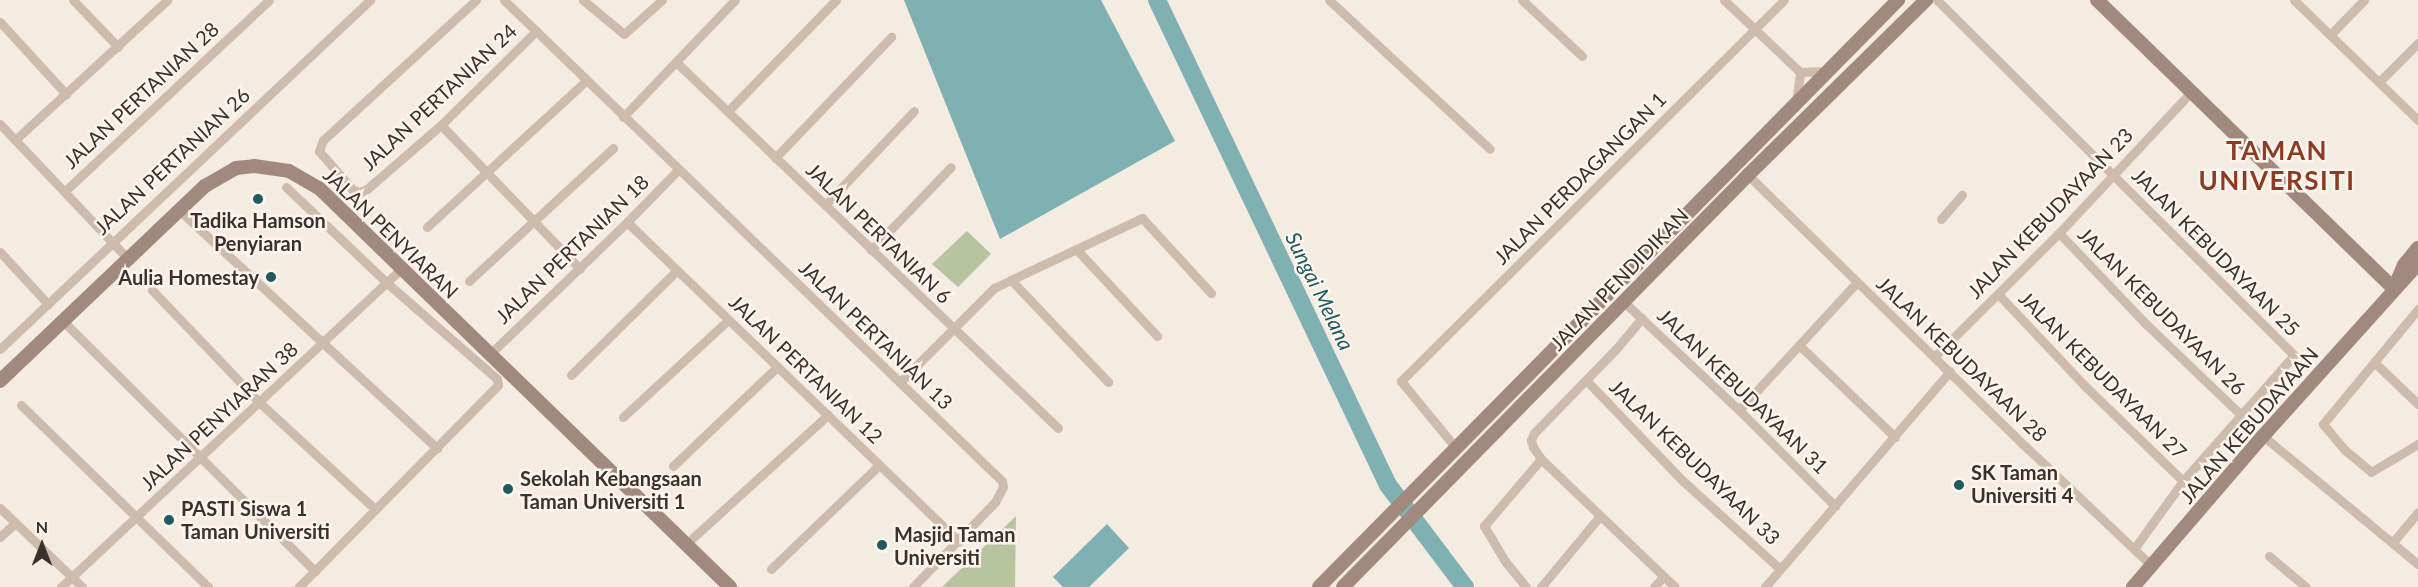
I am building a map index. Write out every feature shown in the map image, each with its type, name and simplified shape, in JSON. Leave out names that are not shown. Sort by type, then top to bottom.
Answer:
[{"type":"street","points":[[73,0],[118,47]]},
{"type":"street","points":[[15,141],[118,47],[165,0]]},
{"type":"street","name":"JALAN PERTANIAN 28","points":[[65,191],[269,0]]},
{"type":"street","name":"JALAN PERTANIAN 26","points":[[0,349],[370,0]]},
{"type":"street","name":"JALAN PERTANIAN 24","points":[[476,0],[319,147],[319,151],[335,172],[353,190],[360,192],[441,125],[536,31]]},
{"type":"street","name":"JALAN PERTANIAN 13","points":[[504,0],[1002,481],[1003,487],[996,502],[913,587]]},
{"type":"street","points":[[583,0],[624,34],[662,0]]},
{"type":"street","points":[[623,117],[735,0]]},
{"type":"street","points":[[728,111],[836,0]]},
{"type":"street","points":[[1329,0],[1490,150]]},
{"type":"street","points":[[1522,0],[1582,56]]},
{"type":"street","points":[[1724,0],[1800,72],[1830,71]]},
{"type":"street","name":"JALAN PERDAGANGAN 1","points":[[1456,448],[1401,381],[1784,0]]},
{"type":"street","name":"JALAN PENDIDIKAN","points":[[1319,587],[1898,0]]},
{"type":"street","name":"JALAN PENDIDIKAN","points":[[1343,587],[1748,175],[1926,0]]},
{"type":"street","name":"JALAN KEBUDAYAAN 25","points":[[1937,0],[2294,355],[2240,414]]},
{"type":"street","points":[[2294,0],[2418,120]]},
{"type":"street","points":[[2330,35],[2364,0]]},
{"type":"street","points":[[2105,2],[2191,92],[2394,288]]},
{"type":"street","points":[[0,22],[66,94]]},
{"type":"street","points":[[775,158],[891,37]]},
{"type":"street","points":[[2379,82],[2418,43]]},
{"type":"street","name":"JALAN PERTANIAN 6","points":[[676,62],[1058,428]]},
{"type":"street","points":[[1796,103],[1800,72]]},
{"type":"street","points":[[427,227],[586,81]]},
{"type":"street","name":"JALAN KEBUDAYAAN 23","points":[[1934,357],[2059,233],[2191,92]]},
{"type":"street","points":[[826,204],[914,111]]},
{"type":"street","points":[[0,124],[129,260]]},
{"type":"street","points":[[441,125],[580,268]]},
{"type":"street","points":[[469,281],[613,148]]},
{"type":"street","name":"JALAN PENYIARAN","points":[[0,381],[205,186],[236,168],[254,166],[289,171],[319,188],[400,270],[730,587]]},
{"type":"street","points":[[871,250],[951,167]]},
{"type":"street","name":"JALAN PERTANIAN 18","points":[[490,354],[678,170]]},
{"type":"street","name":"JALAN KEBUDAYAAN 28","points":[[1748,175],[2153,567]]},
{"type":"street","points":[[286,187],[387,283],[496,379],[498,385],[299,587]]},
{"type":"street","points":[[1941,219],[1962,195]]},
{"type":"street","points":[[180,211],[325,342],[437,448]]},
{"type":"street","points":[[900,382],[994,288],[1142,218],[1211,293]]},
{"type":"street","name":"JALAN PERTANIAN 12","points":[[627,222],[959,542]]},
{"type":"street","name":"JALAN KEBUDAYAAN 26","points":[[2059,233],[2145,323],[2240,414]]},
{"type":"street","name":"JALAN KEBUDAYAAN","points":[[2394,288],[2404,265],[2418,248]]},
{"type":"street","points":[[1076,249],[1157,336]]},
{"type":"street","points":[[0,252],[48,304]]},
{"type":"street","name":"JALAN KEBUDAYAAN","points":[[2133,587],[2153,567],[2263,436],[2418,264]]},
{"type":"street","name":"JALAN PENYIARAN 38","points":[[61,587],[400,270]]},
{"type":"street","points":[[571,375],[677,270]]},
{"type":"street","points":[[1011,280],[1108,382]]},
{"type":"street","points":[[1739,410],[1857,282]]},
{"type":"street","points":[[152,290],[260,403],[375,509]]},
{"type":"street","name":"JALAN KEBUDAYAAN 27","points":[[1998,294],[2085,386],[2183,481]]},
{"type":"street","name":"JALAN KEBUDAYAAN 31","points":[[1624,302],[1739,410],[1835,506]]},
{"type":"street","points":[[2418,309],[2323,424],[2324,428],[2345,450],[2372,472],[2418,444]]},
{"type":"street","points":[[1642,318],[1534,433],[1531,440],[1541,459],[1675,587]]},
{"type":"street","points":[[623,417],[728,320]]},
{"type":"street","points":[[64,322],[315,571]]},
{"type":"street","points":[[1799,345],[1895,437]]},
{"type":"street","points":[[2374,362],[2418,404]]},
{"type":"street","points":[[673,466],[777,367]]},
{"type":"street","points":[[1765,587],[1950,371]]},
{"type":"street","name":"JALAN KEBUDAYAAN 33","points":[[1586,380],[1683,481],[1780,569]]},
{"type":"street","points":[[21,405],[208,587]]},
{"type":"street","points":[[2134,549],[2183,481],[2240,414]]},
{"type":"street","points":[[686,544],[828,415]]},
{"type":"street","points":[[2263,436],[2418,564]]},
{"type":"street","points":[[1526,587],[1505,561],[1484,526],[1541,459]]},
{"type":"street","points":[[771,569],[879,465]]},
{"type":"street","points":[[0,508],[82,587]]},
{"type":"street","points":[[2392,542],[2418,512]]},
{"type":"street","points":[[1541,587],[1600,516]]},
{"type":"street","points":[[0,537],[15,523]]},
{"type":"street","points":[[2269,556],[2306,587]]},
{"type":"street","points":[[1654,587],[1663,577]]},
{"type":"green space","points":[[967,231],[991,254],[958,287],[932,264]]},
{"type":"green space","points":[[1016,516],[1015,587],[942,587]]},
{"type":"water","points":[[904,0],[1101,0],[1175,141],[1000,239]]},
{"type":"water","points":[[1107,524],[1129,548],[1089,587],[1063,587],[1053,577]]},
{"type":"waterway","name":"Sungai Melana","points":[[1157,0],[1388,485],[1465,587]]},
{"type":"place","name":"Tadika Hamson Penyiaran","points":[[258,199]]},
{"type":"place","name":"Aulia Homestay","points":[[271,277]]},
{"type":"place","name":"SK Taman Universiti 4","points":[[1959,485]]},
{"type":"place","name":"Sekolah Kebangsaan Taman Universiti 1","points":[[508,489]]},
{"type":"place","name":"PASTI Siswa 1 Taman Universiti","points":[[169,520]]},
{"type":"place","name":"Masjid Taman Universiti","points":[[882,545]]},
{"type":"district","name":"TAMAN UNIVERSITI","points":[[2277,166]]}]
